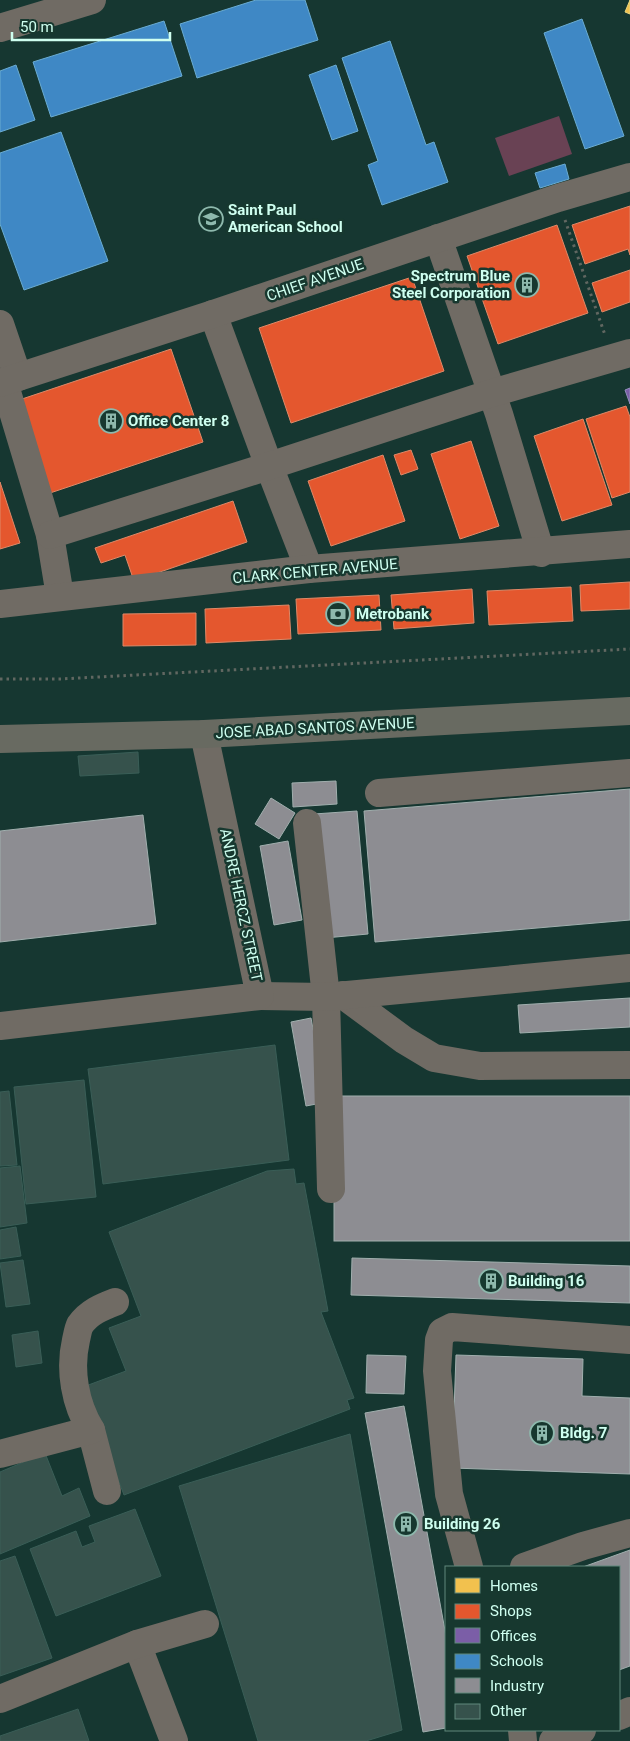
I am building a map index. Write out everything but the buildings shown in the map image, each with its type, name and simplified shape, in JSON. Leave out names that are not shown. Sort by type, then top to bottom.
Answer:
[{"type":"main road","name":"JOSE ABAD SANTOS AVENUE","points":[[0,739],[204,734],[630,711]]},
{"type":"street","points":[[0,28],[92,0]]},
{"type":"street","name":"CHIEF AVENUE","points":[[8,381],[558,198],[630,177]]},
{"type":"street","points":[[438,238],[492,393],[541,553]]},
{"type":"street","points":[[214,314],[309,570]]},
{"type":"street","points":[[0,324],[8,381],[50,534],[60,596]]},
{"type":"street","points":[[50,534],[269,466],[492,393],[621,355]]},
{"type":"street","name":"CLARK CENTER AVENUE","points":[[0,604],[309,570],[541,553],[630,544]]},
{"type":"street","name":"ANDRE HERCZ STREET","points":[[0,1026],[260,996],[204,734]]},
{"type":"street","points":[[379,793],[630,773]]},
{"type":"street","points":[[307,823],[335,996],[331,1189]]},
{"type":"street","points":[[260,996],[335,996],[630,968]]},
{"type":"street","points":[[335,996],[434,1058],[480,1066],[630,1065]]},
{"type":"street","points":[[107,1491],[91,1430],[82,1416],[74,1385],[73,1356],[80,1326],[96,1309],[115,1302]]},
{"type":"street","points":[[470,1566],[449,1494],[437,1371],[439,1340],[442,1332],[452,1327],[630,1340]]},
{"type":"street","points":[[0,1454],[91,1430]]},
{"type":"street","points":[[527,1566],[583,1546],[630,1533]]},
{"type":"street","points":[[0,1699],[138,1644],[205,1624]]},
{"type":"street","points":[[138,1644],[174,1741]]},
{"type":"street","points":[[553,1741],[579,1731]]},
{"type":"path","points":[[558,198],[621,355]]},
{"type":"path","points":[[0,679],[60,679],[630,649]]},
{"type":"shaded area","points":[[559,116],[572,154],[509,176],[495,138]]},
{"type":"place","name":"Saint Paul American School","points":[[211,219]]},
{"type":"place","name":"Spectrum Blue Steel Corporation","points":[[527,285]]},
{"type":"place","name":"Office Center 8","points":[[111,421]]},
{"type":"place","name":"Metrobank","points":[[338,614]]},
{"type":"place","name":"Building 16","points":[[491,1281]]},
{"type":"place","name":"Bldg. 7","points":[[542,1433]]},
{"type":"place","name":"Building 26","points":[[406,1524]]}]
